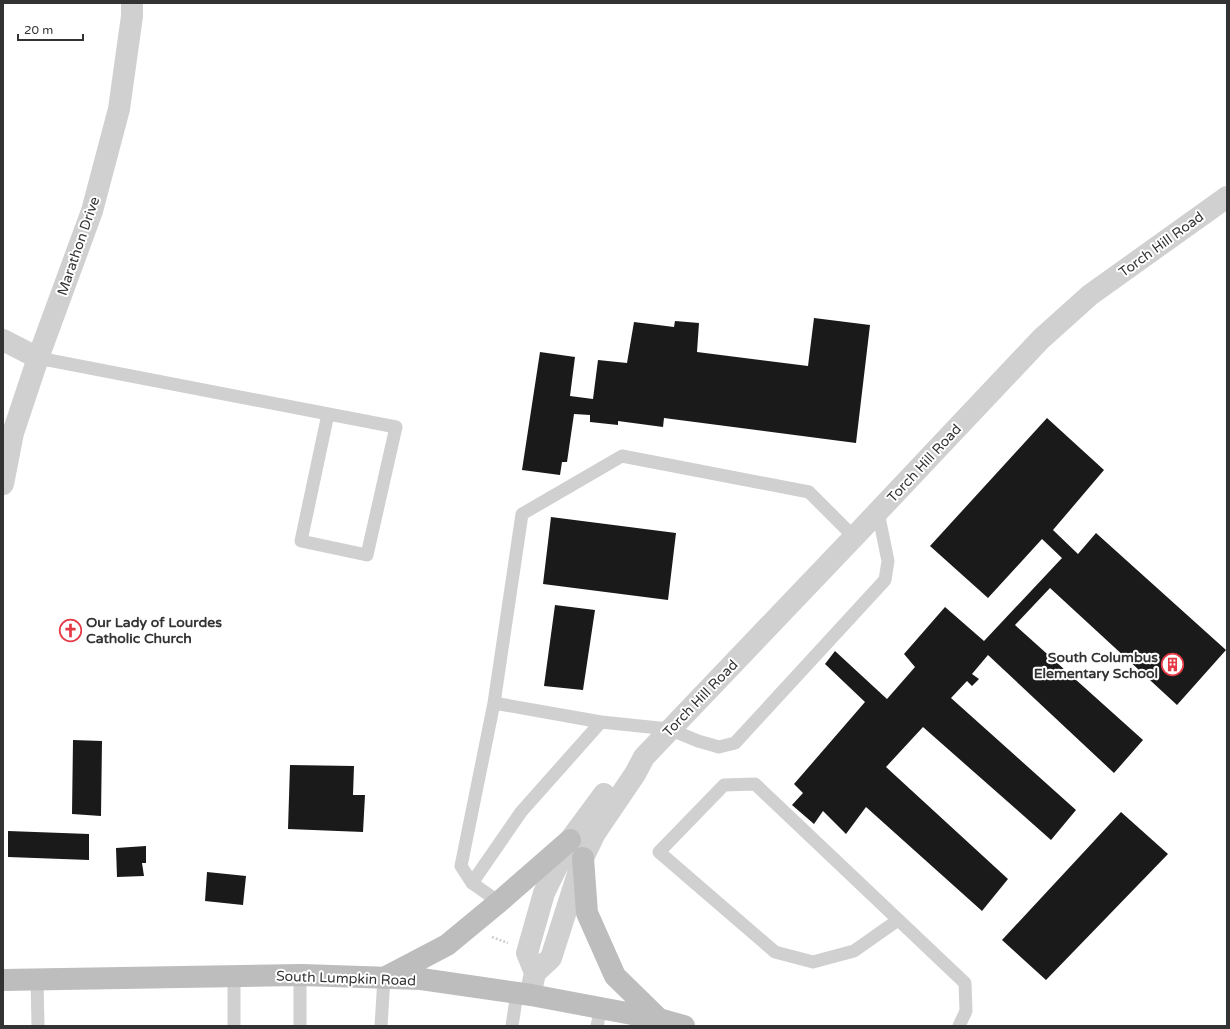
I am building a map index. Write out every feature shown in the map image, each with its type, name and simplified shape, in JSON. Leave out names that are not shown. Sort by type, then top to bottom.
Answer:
[{"type":"main road","points":[[384,978],[447,945],[570,840]]},
{"type":"main road","points":[[583,858],[587,913],[615,976],[659,1019]]},
{"type":"main road","name":"South Lumpkin Road","points":[[3,980],[300,975],[421,979],[524,994],[599,1017],[659,1019],[684,1026]]},
{"type":"street","name":"Marathon Drive","points":[[3,484],[13,433],[38,358],[92,211],[117,116],[132,16],[132,3]]},
{"type":"street","name":"Torch Hill Road","points":[[644,757],[630,760],[570,840],[544,893],[527,953],[535,973],[551,958],[583,858],[595,833],[635,774],[644,757],[1041,339],[1090,295],[1227,197]]},
{"type":"street","points":[[3,340],[38,358]]},
{"type":"street","points":[[524,994],[535,973]]},
{"type":"lane","points":[[38,358],[396,427],[367,556],[301,541],[328,414]]},
{"type":"lane","points":[[499,902],[472,883],[461,866],[494,704],[522,514],[622,456],[809,492],[854,537]]},
{"type":"lane","points":[[494,704],[601,722],[669,729],[698,741],[719,747],[735,743],[885,580],[888,561],[878,512]]},
{"type":"lane","points":[[472,883],[521,812],[601,722]]},
{"type":"lane","points":[[898,920],[854,951],[813,962],[775,952],[659,852],[724,785],[755,784],[898,920],[965,984],[966,1011],[959,1026]]},
{"type":"lane","points":[[300,975],[300,1026]]},
{"type":"lane","points":[[234,976],[234,1026]]},
{"type":"lane","points":[[381,1026],[384,978]]},
{"type":"lane","points":[[37,979],[38,1026]]},
{"type":"lane","points":[[512,1026],[524,994]]},
{"type":"path","points":[[487,935],[512,944]]},
{"type":"building","points":[[814,318],[870,325],[856,443],[664,418],[663,427],[618,421],[618,425],[590,422],[590,415],[574,414],[567,462],[562,462],[560,475],[522,470],[540,352],[575,357],[570,396],[593,399],[598,360],[627,363],[634,322],[674,327],[675,321],[699,323],[697,352],[808,366]]},
{"type":"building","name":"South Columbus Elementary School","points":[[1047,418],[1104,470],[1053,530],[1078,554],[1096,533],[1226,650],[1177,705],[1050,588],[1015,625],[1143,740],[1114,773],[988,655],[972,674],[979,679],[972,686],[967,681],[951,698],[1076,810],[1051,840],[923,727],[886,767],[1008,879],[982,911],[866,807],[846,834],[823,811],[814,824],[792,805],[803,793],[794,784],[865,702],[825,664],[835,651],[887,699],[915,667],[904,654],[945,607],[984,641],[1062,558],[1042,539],[988,598],[930,546]]},
{"type":"building","points":[[551,517],[676,533],[668,600],[543,584]]},
{"type":"building","points":[[555,605],[595,610],[583,690],[544,686]]},
{"type":"building","points":[[73,740],[102,741],[101,816],[72,814]]},
{"type":"building","points":[[290,765],[354,766],[353,795],[365,795],[363,832],[288,829]]},
{"type":"building","points":[[1121,812],[1168,854],[1046,980],[1002,940]]},
{"type":"building","points":[[8,831],[89,834],[89,860],[8,857]]},
{"type":"building","points":[[146,846],[146,863],[142,863],[144,876],[117,877],[116,848]]},
{"type":"building","points":[[207,872],[246,876],[243,905],[205,901]]},
{"type":"place","name":"Our Lady of Lourdes Catholic Church","points":[[70,630]]},
{"type":"place","name":"South Columbus Elementary School","points":[[1173,665]]}]
